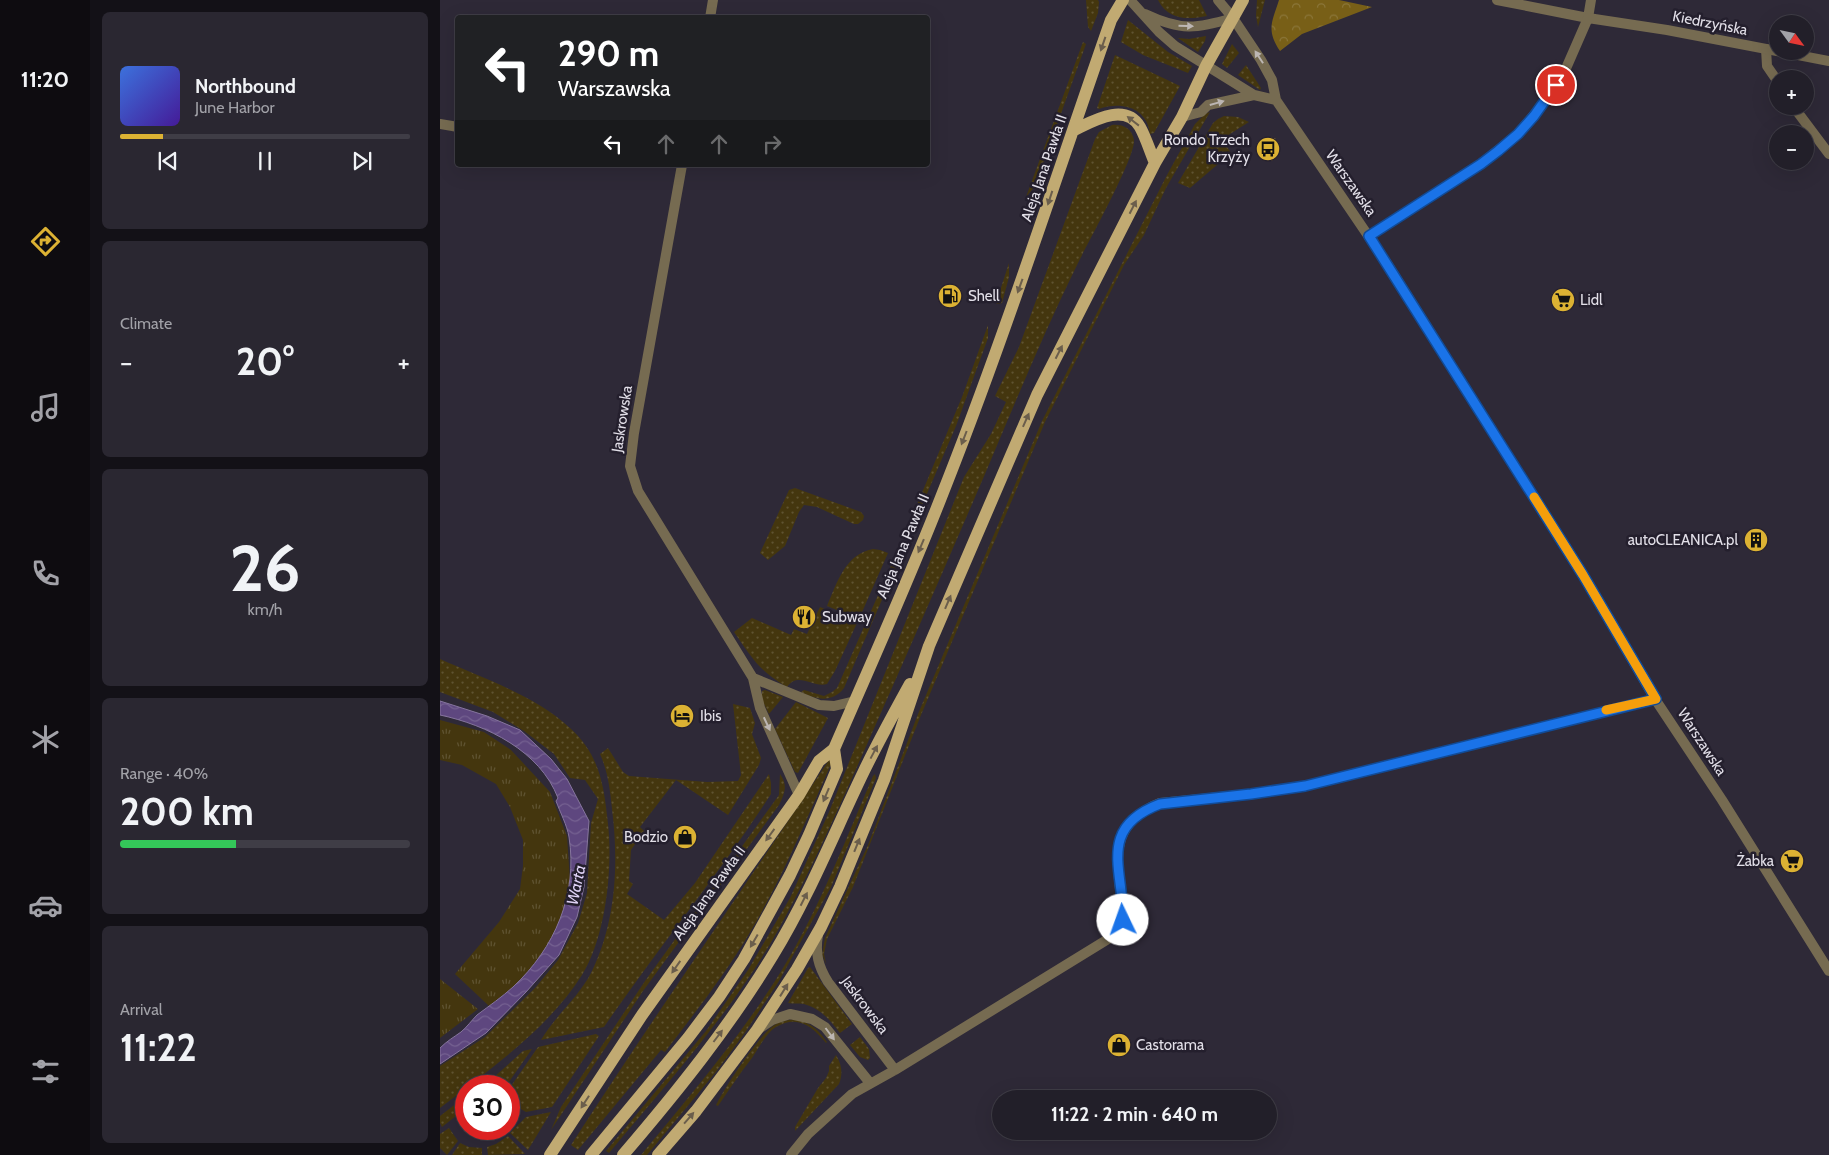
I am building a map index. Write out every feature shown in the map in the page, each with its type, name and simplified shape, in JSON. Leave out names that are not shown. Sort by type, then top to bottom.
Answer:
[{"type":"main road","name":"Aleja Jana Pawła II","points":[[550,1155],[642,1016],[799,795],[819,761],[834,749],[940,501],[1034,249],[1111,20],[1123,0]]},
{"type":"main road","points":[[658,1155],[696,1111],[757,1030],[797,969],[821,927],[840,887],[884,780],[930,646],[1037,396],[1155,163],[1182,117],[1206,66],[1243,0]]},
{"type":"main road","points":[[1074,130],[1108,115],[1125,115],[1131,118],[1140,128],[1155,163]]},
{"type":"main road","points":[[623,1155],[743,1003],[774,954],[802,903],[864,771],[930,646]]},
{"type":"main road","points":[[591,1155],[670,1060],[719,997],[744,959],[790,875],[809,835],[837,769],[834,749]]},
{"type":"street","points":[[710,15],[713,0]]},
{"type":"street","points":[[1130,0],[1159,32],[1175,46],[1254,95],[1276,100]]},
{"type":"street","name":"Warszawska","points":[[1218,0],[1233,18],[1272,80],[1276,100],[1369,236],[1583,575],[1656,699],[1829,971]]},
{"type":"street","name":"Kiedrzyńska","points":[[1497,0],[1829,61]]},
{"type":"street","points":[[1369,236],[1481,164],[1518,134],[1548,98],[1564,73],[1588,18],[1591,0]]},
{"type":"street","points":[[1140,12],[1163,22],[1190,27],[1233,18]]},
{"type":"street","points":[[1766,49],[1767,66],[1770,70]]},
{"type":"street","points":[[1182,117],[1201,112],[1208,105],[1254,95]]},
{"type":"street","points":[[1800,115],[1829,154]]},
{"type":"street","points":[[440,124],[455,126]]},
{"type":"street","name":"Jaskrowska","points":[[680,167],[630,466],[638,491],[754,678],[760,708],[799,795]]},
{"type":"street","points":[[754,678],[819,705],[834,706],[855,701]]},
{"type":"street","points":[[792,1155],[808,1134],[852,1094],[895,1070],[1113,936],[1123,920],[1117,861],[1118,845],[1124,830],[1146,809],[1160,804],[1305,786],[1656,699]]},
{"type":"street","name":"Jaskrowska","points":[[821,927],[816,952],[821,970],[828,982],[895,1070]]},
{"type":"street","points":[[757,1030],[781,1016],[796,1015],[812,1019],[824,1027],[870,1083]]},
{"type":"green space","points":[[1086,0],[1098,0],[1099,2],[1098,13],[1091,31],[1088,27]]},
{"type":"green space","points":[[1158,0],[1199,0],[1207,16],[1179,17],[1167,12]]},
{"type":"green space","points":[[1257,0],[1265,0],[1258,27],[1256,16]]},
{"type":"green space","points":[[1279,0],[1339,0],[1372,7],[1302,34],[1280,51],[1272,31]]},
{"type":"green space","points":[[1128,20],[1168,52],[1192,66],[1188,73],[1143,55],[1121,42]]},
{"type":"green space","points":[[1206,36],[1198,52],[1178,38],[1189,39]]},
{"type":"green space","points":[[1083,42],[1086,44],[1035,186],[1026,197]]},
{"type":"green space","points":[[1232,44],[1239,53],[1227,68],[1222,64]]},
{"type":"green space","points":[[1115,55],[1180,86],[1154,133],[1150,134],[1144,118],[1132,108],[1116,106],[1097,108]]},
{"type":"green space","points":[[1246,65],[1261,88],[1260,90],[1238,75]]},
{"type":"green space","points":[[1210,112],[1166,188],[1144,235],[1124,265],[1045,422],[921,715],[853,887],[827,939],[824,954],[826,964],[822,954],[825,938],[868,845],[918,714],[1042,421],[1167,175],[1195,124],[1205,114]]},
{"type":"green space","points":[[1224,116],[1238,117],[1249,122],[1222,139],[1231,153],[1190,188],[1178,183],[1213,123]]},
{"type":"green space","points":[[1112,125],[1126,128],[1133,136],[1133,149],[1128,163],[1053,315],[910,647],[812,865],[777,932],[740,991],[698,1046],[609,1153],[606,1151],[706,1031],[748,970],[790,898],[829,812],[964,477],[991,434],[1006,402],[995,396],[1019,347],[1095,139],[1099,132]]},
{"type":"green space","points":[[1009,263],[1009,277],[1002,303],[998,304],[996,303]]},
{"type":"green space","points":[[988,325],[988,338],[956,426],[914,524],[906,531],[962,397]]},
{"type":"green space","points":[[795,488],[861,512],[864,516],[863,520],[858,524],[854,524],[817,507],[804,505],[799,512],[785,546],[768,560],[760,553],[789,490]]},
{"type":"green space","points":[[873,549],[888,553],[859,619],[827,606],[843,571],[849,563],[863,552]]},
{"type":"green space","points":[[894,559],[896,567],[844,688],[834,696],[824,699],[801,692],[804,690],[824,696],[837,688]]},
{"type":"green space","points":[[820,607],[857,623],[827,684],[822,685],[796,680],[787,687],[769,675],[751,657],[734,632],[752,618],[791,635],[794,629],[807,634]]},
{"type":"green space","points":[[440,659],[525,697],[541,706],[570,728],[588,749],[599,772],[605,797],[609,860],[606,901],[602,922],[597,941],[582,975],[552,1013],[517,1048],[482,1075],[455,1075],[455,1096],[440,1108],[440,1066],[485,1037],[535,988],[558,960],[578,923],[587,893],[591,823],[598,799],[585,780],[570,778],[554,754],[524,731],[493,712],[440,692]]},
{"type":"green space","points":[[765,690],[783,697],[769,714],[762,700],[762,691]]},
{"type":"green space","points":[[796,702],[828,718],[798,773],[795,772],[775,729]]},
{"type":"green space","points":[[733,704],[750,708],[755,723],[752,734],[761,758],[759,765],[728,815],[676,780],[640,827],[644,831],[631,850],[629,881],[633,884],[627,894],[664,920],[695,883],[769,774],[771,794],[731,853],[604,1027],[541,1040],[586,982],[606,934],[613,893],[615,851],[608,781],[600,754],[608,748],[623,772],[629,776],[707,782],[738,781],[741,775]]},
{"type":"green space","points":[[440,720],[484,732],[511,750],[550,792],[567,836],[570,881],[568,898],[557,927],[548,945],[530,969],[513,987],[489,1006],[455,974],[499,922],[520,889],[523,866],[523,840],[510,807],[496,784],[462,765],[440,760]]},
{"type":"green space","points":[[829,760],[832,762],[793,849],[761,913],[739,950],[665,1052],[661,1050],[578,1150],[571,1145]]},
{"type":"green space","points":[[780,774],[785,789],[779,805],[643,991],[551,1130],[561,1107],[645,981],[779,795]]},
{"type":"green space","points":[[875,774],[876,778],[831,887],[779,981],[744,1034],[715,1073],[647,1155],[641,1155],[727,1048],[760,1004],[790,957],[840,855]]},
{"type":"green space","points":[[810,967],[852,1024],[840,1033],[829,1019],[815,1009],[804,1004],[788,1003]]},
{"type":"green space","points":[[440,979],[478,1009],[440,1038]]},
{"type":"green space","points":[[795,1019],[814,1027],[827,1042],[810,1027],[798,1022],[784,1023],[776,1027],[766,1037],[718,1106],[716,1105],[752,1049],[769,1029],[776,1024]]},
{"type":"green space","points":[[596,1034],[599,1036],[552,1107],[526,1112],[520,1108],[519,1075],[538,1047]]},
{"type":"green space","points":[[860,1037],[869,1049],[870,1058],[868,1060],[860,1057],[850,1045]]},
{"type":"green space","points":[[532,1049],[514,1075],[496,1075],[523,1051]]},
{"type":"green space","points":[[836,1055],[840,1062],[841,1070],[839,1084],[795,1131],[795,1127],[826,1078],[829,1066]]},
{"type":"green space","points":[[455,1104],[455,1117],[442,1127],[440,1116]]},
{"type":"green space","points":[[551,1112],[528,1150],[517,1140],[520,1140],[520,1123],[526,1117]]},
{"type":"green space","points":[[449,1128],[455,1140],[458,1141],[447,1155],[440,1148],[440,1134]]},
{"type":"green space","points":[[502,1140],[512,1140],[525,1154],[488,1155],[487,1147]]},
{"type":"green space","points":[[460,1143],[469,1147],[482,1148],[482,1155],[452,1155]]},
{"type":"water","name":"Warta","points":[[440,701],[487,716],[520,730],[551,759],[567,779],[589,821],[584,887],[577,917],[559,955],[486,1033],[440,1064],[440,1048],[463,1030],[477,1015],[513,987],[541,955],[560,919],[570,879],[571,858],[568,832],[556,801],[558,798],[550,781],[539,767],[525,754],[493,733],[440,715]]},
{"type":"slow traffic","points":[[1534,497],[1583,575],[1656,699],[1606,710]]},
{"type":"place","name":"Rondo Trzech Krzyży","points":[[1268,149]]},
{"type":"place","name":"Shell","points":[[950,296]]},
{"type":"place","name":"Lidl","points":[[1563,300]]},
{"type":"place","name":"autoCLEANICA.pl","points":[[1756,540]]},
{"type":"place","name":"Subway","points":[[804,617]]},
{"type":"place","name":"Ibis","points":[[682,716]]},
{"type":"place","name":"Bodzio","points":[[685,837]]},
{"type":"place","name":"Żabka","points":[[1792,861]]},
{"type":"place","name":"Castorama","points":[[1119,1045]]},
{"type":"route","points":[[1123,920],[1117,861],[1118,845],[1124,830],[1146,809],[1160,804],[1305,786],[1637,702],[1656,699],[1583,575],[1369,236],[1481,164],[1498,151],[1518,134],[1534,116],[1556,85]]}]
